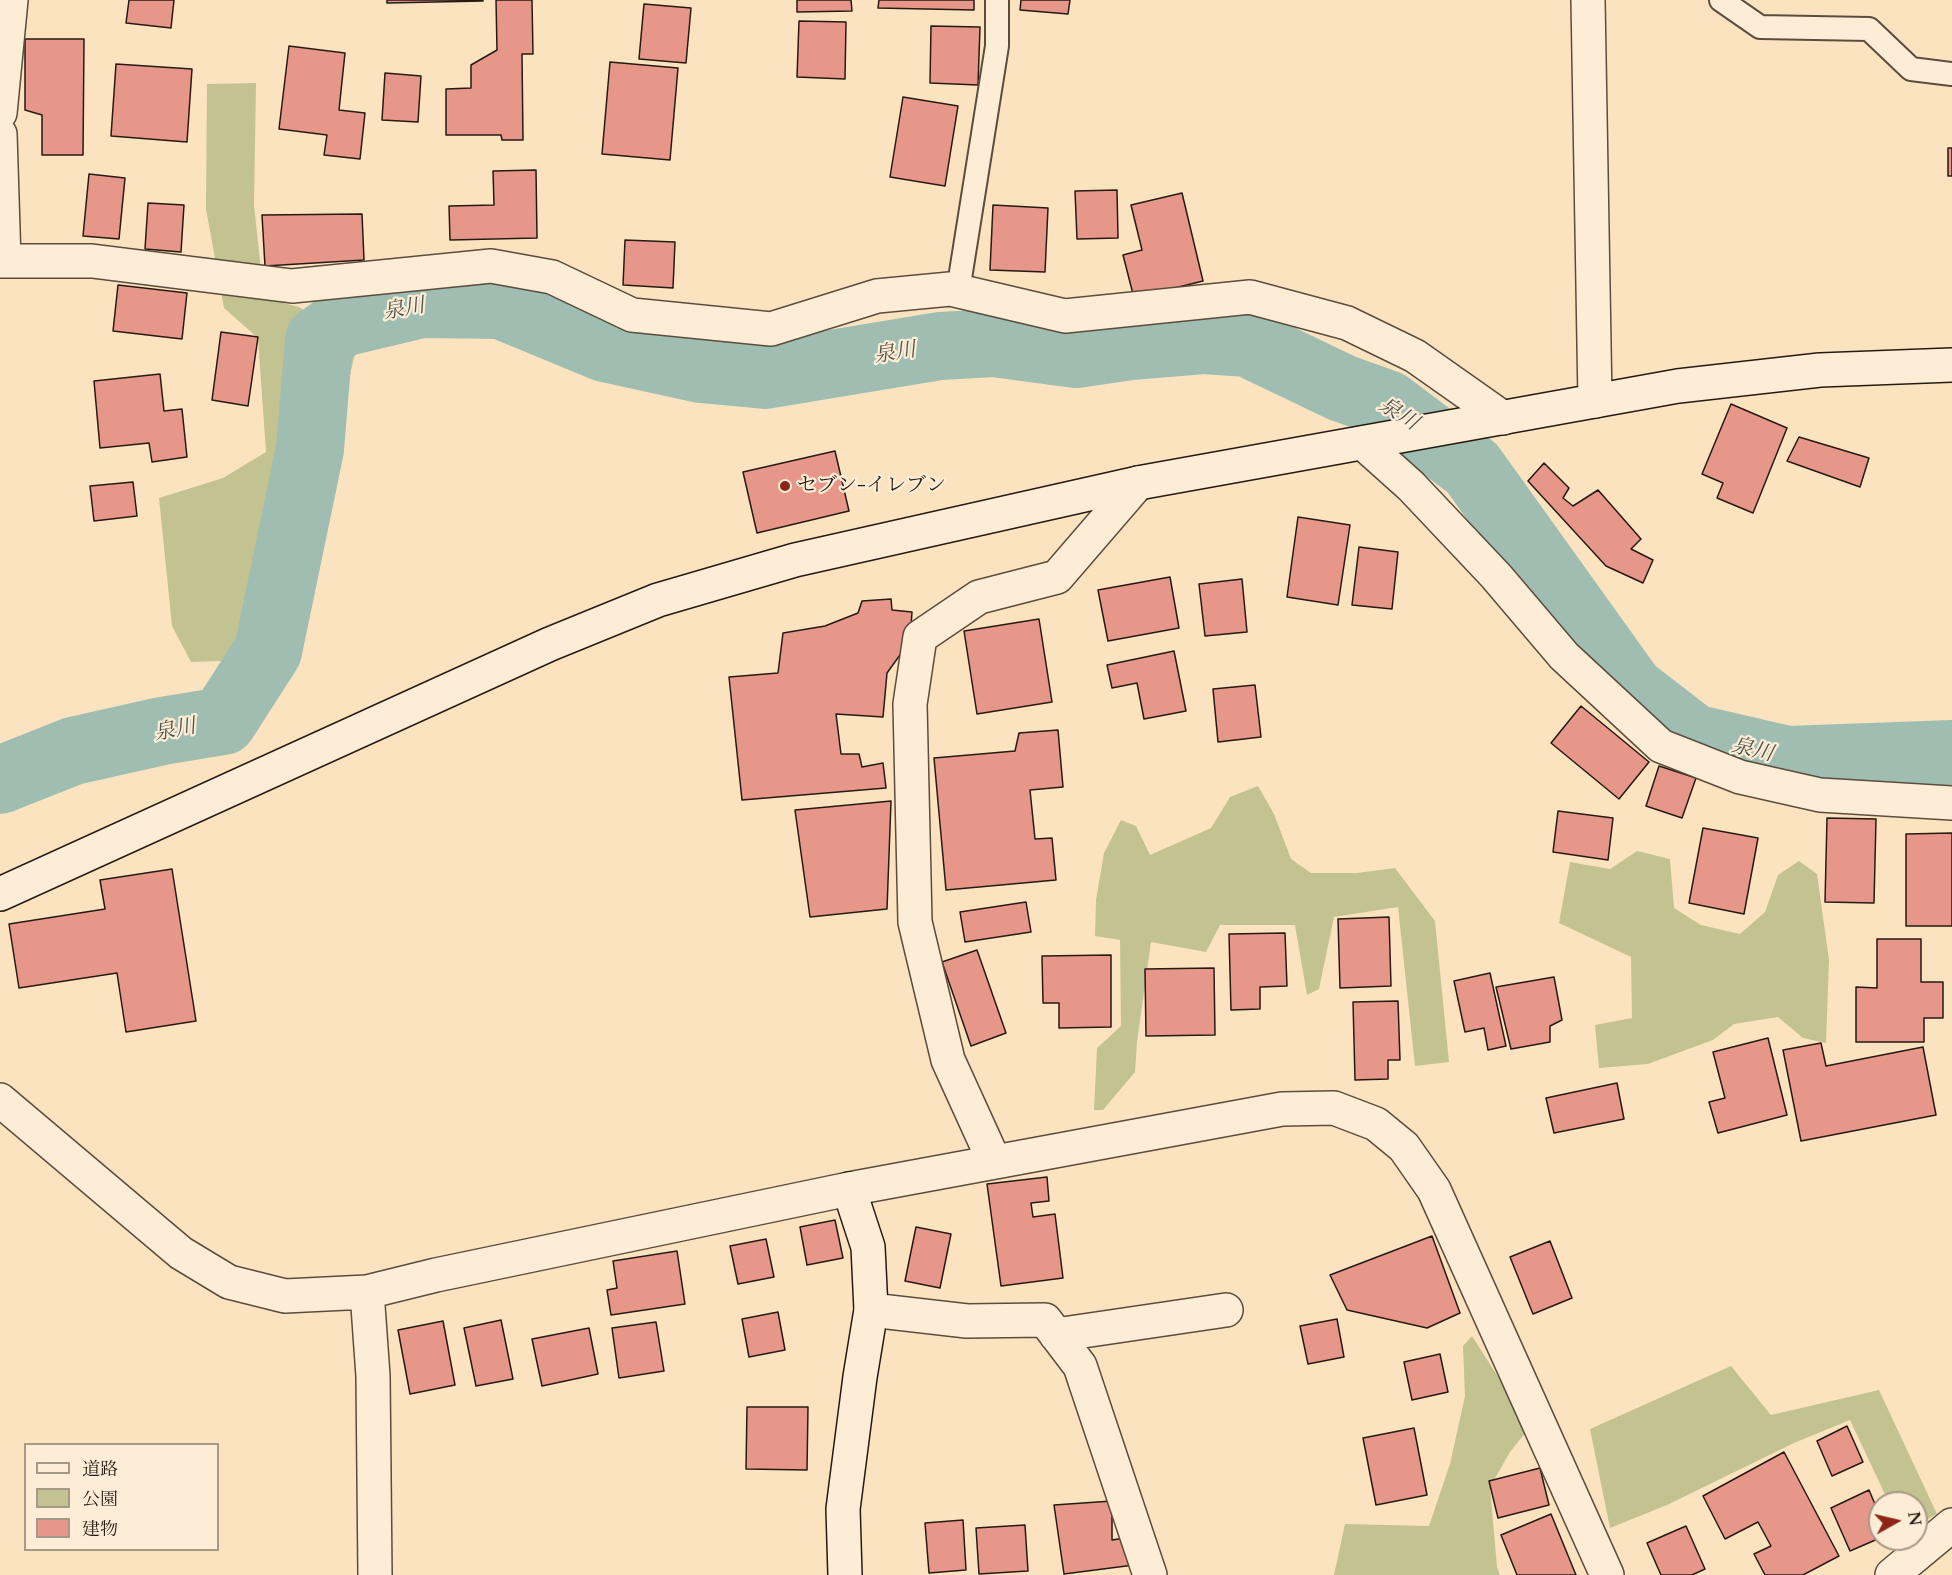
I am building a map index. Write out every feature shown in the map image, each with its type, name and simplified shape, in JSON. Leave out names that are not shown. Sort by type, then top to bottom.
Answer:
[{"type":"street","points":[[0,113],[11,0]]},
{"type":"street","points":[[1588,0],[1595,401]]},
{"type":"street","points":[[0,134],[2,261],[92,261],[292,286],[491,266],[552,278],[632,315],[771,329],[877,296],[950,289],[1065,316],[1250,297],[1347,323],[1415,356],[1494,420]]},
{"type":"street","points":[[0,894],[550,644],[658,600],[795,560],[1138,483],[1678,386],[1820,370],[1952,365]]},
{"type":"street","points":[[1367,443],[1496,576],[1564,656],[1661,746],[1740,777],[1820,795],[1952,803]]},
{"type":"street","points":[[994,1161],[948,1060],[915,922],[910,704],[920,637],[979,597],[1057,577],[1138,483]]},
{"type":"street","points":[[0,1100],[181,1253],[229,1282],[285,1296],[367,1292],[436,1275],[994,1161],[1282,1109],[1334,1108],[1376,1124],[1404,1147],[1434,1190],[1607,1575]]},
{"type":"street","points":[[845,1575],[843,1509],[871,1310],[868,1247],[849,1189]]},
{"type":"street","points":[[367,1292],[373,1376],[375,1575]]},
{"type":"street","points":[[871,1310],[968,1321],[1045,1320],[1080,1366],[1150,1575]]},
{"type":"street","points":[[1056,1335],[1226,1310]]},
{"type":"street","points":[[1892,1575],[1952,1525]]},
{"type":"lane","points":[[958,291],[997,46],[997,0]]},
{"type":"lane","points":[[1721,0],[1760,27],[1869,29],[1911,69],[1952,74]]},
{"type":"green space","points":[[256,83],[254,205],[264,298],[299,307],[357,345],[286,652],[251,660],[191,662],[172,626],[159,498],[223,478],[266,452],[258,338],[224,308],[206,209],[207,84]]},
{"type":"green space","points":[[1258,786],[1274,814],[1291,859],[1311,873],[1357,873],[1395,868],[1435,921],[1449,1062],[1415,1066],[1398,907],[1334,917],[1319,989],[1307,995],[1295,925],[1220,925],[1206,952],[1151,942],[1135,1072],[1103,1110],[1094,1110],[1097,1048],[1121,1026],[1120,940],[1095,936],[1096,900],[1104,853],[1121,820],[1136,826],[1150,855],[1211,828],[1230,797]]},
{"type":"green space","points":[[1637,851],[1670,859],[1674,908],[1701,925],[1740,934],[1765,912],[1778,875],[1799,861],[1817,874],[1829,960],[1826,1043],[1803,1038],[1778,1017],[1734,1024],[1713,1040],[1648,1064],[1599,1068],[1595,1025],[1632,1018],[1631,957],[1559,923],[1570,862],[1610,869]]},
{"type":"green space","points":[[1472,1336],[1530,1427],[1510,1452],[1490,1487],[1497,1567],[1500,1575],[1334,1575],[1345,1524],[1429,1526],[1450,1464],[1465,1396],[1463,1346]]},
{"type":"green space","points":[[1731,1366],[1771,1415],[1879,1390],[1926,1491],[1883,1491],[1850,1420],[1794,1443],[1667,1505],[1610,1528],[1590,1429]]},
{"type":"green space","points":[[1928,1495],[1937,1514],[1928,1519]]},
{"type":"building","points":[[129,0],[174,0],[171,28],[126,23]]},
{"type":"building","points":[[387,0],[483,0],[483,1],[387,3]]},
{"type":"building","points":[[496,0],[532,0],[533,54],[522,54],[523,140],[502,140],[501,135],[446,135],[446,89],[471,88],[471,65],[497,50]]},
{"type":"building","points":[[797,0],[851,0],[852,11],[797,12]]},
{"type":"building","points":[[879,0],[974,0],[974,10],[878,8]]},
{"type":"building","points":[[1021,0],[1070,0],[1068,14],[1020,10]]},
{"type":"building","points":[[644,4],[691,8],[686,63],[639,59]]},
{"type":"building","points":[[799,21],[846,22],[845,79],[797,77]]},
{"type":"building","points":[[931,26],[980,27],[978,85],[930,83]]},
{"type":"building","points":[[25,39],[84,39],[83,155],[42,155],[42,115],[25,110]]},
{"type":"building","points":[[289,46],[345,53],[339,110],[365,113],[360,159],[324,155],[327,135],[279,129]]},
{"type":"building","points":[[610,62],[678,68],[670,160],[602,154]]},
{"type":"building","points":[[116,64],[192,69],[187,142],[111,136]]},
{"type":"building","points":[[385,73],[421,76],[418,122],[382,120]]},
{"type":"building","points":[[903,97],[958,106],[945,186],[890,177]]},
{"type":"building","points":[[1948,148],[1952,148],[1952,176],[1948,176]]},
{"type":"building","points":[[536,170],[537,238],[450,240],[449,206],[494,205],[493,171]]},
{"type":"building","points":[[89,174],[125,178],[119,239],[83,236]]},
{"type":"building","points":[[1117,190],[1118,238],[1077,239],[1075,191]]},
{"type":"building","points":[[1182,193],[1203,281],[1134,298],[1123,255],[1142,250],[1131,205]]},
{"type":"building","points":[[148,203],[184,205],[181,252],[145,249]]},
{"type":"building","points":[[993,205],[1048,208],[1045,272],[990,270]]},
{"type":"building","points":[[362,214],[364,260],[265,266],[262,215]]},
{"type":"building","points":[[625,240],[675,242],[673,288],[623,285]]},
{"type":"building","points":[[118,285],[187,293],[182,339],[113,331]]},
{"type":"building","points":[[221,332],[258,337],[248,406],[212,400]]},
{"type":"building","points":[[160,374],[164,411],[182,409],[187,457],[152,462],[149,443],[100,448],[94,381]]},
{"type":"building","points":[[1731,404],[1787,428],[1753,513],[1717,498],[1723,483],[1702,474]]},
{"type":"building","points":[[1799,437],[1869,458],[1860,487],[1787,461]]},
{"type":"building","points":[[835,451],[849,511],[757,533],[743,472]]},
{"type":"building","points":[[1544,463],[1569,488],[1563,498],[1573,506],[1598,490],[1641,539],[1631,549],[1653,560],[1643,583],[1606,566],[1528,481]]},
{"type":"building","points":[[133,482],[137,516],[94,521],[90,486]]},
{"type":"building","points":[[1298,517],[1350,525],[1338,605],[1287,597]]},
{"type":"building","points":[[1359,547],[1398,552],[1392,609],[1352,605]]},
{"type":"building","points":[[1170,577],[1179,628],[1108,641],[1098,590]]},
{"type":"building","points":[[1242,579],[1247,632],[1205,636],[1199,584]]},
{"type":"building","points":[[891,599],[892,610],[912,612],[910,641],[887,673],[883,717],[836,714],[841,754],[859,754],[862,767],[883,763],[886,788],[742,800],[729,677],[778,673],[783,633],[825,626],[858,613],[862,601]]},
{"type":"building","points":[[1039,619],[1052,702],[977,714],[964,631]]},
{"type":"building","points":[[1174,651],[1186,711],[1144,719],[1137,683],[1112,688],[1107,665]]},
{"type":"building","points":[[1255,685],[1261,737],[1218,742],[1213,689]]},
{"type":"building","points":[[1581,706],[1649,762],[1619,799],[1551,743]]},
{"type":"building","points":[[1058,730],[1063,787],[1030,790],[1035,839],[1052,838],[1056,880],[946,890],[934,758],[1015,751],[1019,733]]},
{"type":"building","points":[[1659,766],[1696,778],[1682,818],[1646,806]]},
{"type":"building","points":[[891,801],[887,909],[810,917],[795,810]]},
{"type":"building","points":[[1558,811],[1613,818],[1608,860],[1553,852]]},
{"type":"building","points":[[1827,818],[1876,819],[1874,903],[1825,902]]},
{"type":"building","points":[[1703,828],[1758,838],[1744,914],[1689,903]]},
{"type":"building","points":[[1952,833],[1952,926],[1906,926],[1906,834]]},
{"type":"building","points":[[172,869],[196,1021],[126,1032],[117,973],[19,988],[9,924],[105,909],[100,880]]},
{"type":"building","points":[[1026,902],[1031,932],[965,942],[960,912]]},
{"type":"building","points":[[1389,917],[1391,986],[1340,988],[1338,919]]},
{"type":"building","points":[[1285,933],[1287,986],[1260,987],[1260,1009],[1231,1010],[1229,934]]},
{"type":"building","points":[[1877,939],[1921,939],[1921,982],[1943,982],[1943,1018],[1924,1018],[1924,1042],[1856,1042],[1856,987],[1877,988]]},
{"type":"building","points":[[977,950],[1006,1033],[971,1046],[942,962]]},
{"type":"building","points":[[1111,955],[1111,1027],[1059,1028],[1059,1003],[1043,1003],[1042,956]]},
{"type":"building","points":[[1214,968],[1215,1035],[1146,1036],[1145,969]]},
{"type":"building","points":[[1490,973],[1506,1046],[1488,1050],[1484,1028],[1465,1032],[1454,981]]},
{"type":"building","points":[[1554,977],[1562,1020],[1550,1026],[1550,1042],[1511,1049],[1496,987]]},
{"type":"building","points":[[1398,1001],[1400,1060],[1388,1060],[1388,1079],[1355,1080],[1353,1002]]},
{"type":"building","points":[[1768,1038],[1787,1115],[1718,1133],[1709,1102],[1725,1098],[1713,1052]]},
{"type":"building","points":[[1821,1043],[1826,1066],[1923,1047],[1936,1115],[1801,1141],[1783,1050]]},
{"type":"building","points":[[1617,1083],[1624,1119],[1554,1133],[1546,1098]]},
{"type":"building","points":[[1047,1177],[1049,1201],[1031,1203],[1033,1217],[1055,1214],[1063,1278],[1001,1286],[987,1184]]},
{"type":"building","points":[[835,1220],[843,1258],[807,1265],[800,1227]]},
{"type":"building","points":[[916,1227],[951,1234],[940,1288],[905,1281]]},
{"type":"building","points":[[1432,1236],[1460,1313],[1427,1328],[1347,1310],[1330,1275]]},
{"type":"building","points":[[766,1239],[774,1277],[738,1284],[730,1246]]},
{"type":"building","points":[[1550,1241],[1572,1298],[1533,1314],[1510,1257]]},
{"type":"building","points":[[677,1251],[685,1304],[611,1315],[607,1290],[617,1288],[613,1261]]},
{"type":"building","points":[[778,1312],[785,1350],[749,1357],[742,1319]]},
{"type":"building","points":[[1337,1319],[1344,1357],[1308,1364],[1300,1326]]},
{"type":"building","points":[[501,1320],[513,1379],[476,1386],[464,1328]]},
{"type":"building","points":[[443,1321],[455,1385],[410,1394],[398,1330]]},
{"type":"building","points":[[656,1322],[664,1371],[619,1378],[612,1328]]},
{"type":"building","points":[[589,1328],[598,1374],[542,1386],[532,1339]]},
{"type":"building","points":[[1440,1354],[1448,1392],[1412,1400],[1404,1362]]},
{"type":"building","points":[[747,1407],[808,1407],[807,1470],[746,1469]]},
{"type":"building","points":[[1847,1426],[1863,1462],[1832,1476],[1817,1441]]},
{"type":"building","points":[[1414,1428],[1427,1495],[1376,1505],[1363,1438]]},
{"type":"building","points":[[1784,1452],[1839,1556],[1803,1575],[1765,1575],[1754,1554],[1771,1546],[1758,1522],[1725,1539],[1703,1496]]},
{"type":"building","points":[[1540,1468],[1549,1505],[1498,1518],[1489,1481]]},
{"type":"building","points":[[1869,1490],[1868,1543],[1850,1551],[1831,1508]]},
{"type":"building","points":[[1112,1501],[1112,1540],[1131,1537],[1134,1565],[1064,1574],[1054,1505]]},
{"type":"building","points":[[1551,1514],[1576,1575],[1517,1575],[1501,1535]]},
{"type":"building","points":[[963,1520],[966,1570],[929,1573],[925,1523]]},
{"type":"building","points":[[1025,1525],[1028,1571],[979,1574],[976,1528]]},
{"type":"building","points":[[1686,1526],[1705,1569],[1692,1575],[1661,1575],[1647,1543]]},
{"type":"waterway","name":"泉川","points":[[0,780],[73,751],[162,731],[223,721],[268,651],[310,449],[319,340],[342,323],[422,304],[501,305],[605,348],[701,369],[765,375],[940,346],[994,343],[1076,354],[1130,346],[1204,340],[1248,343],[1342,388],[1387,404],[1472,468],[1631,690],[1693,738],[1788,760],[1952,754]]},
{"type":"place","name":"セブン-イレブン","points":[[785,486]]}]
